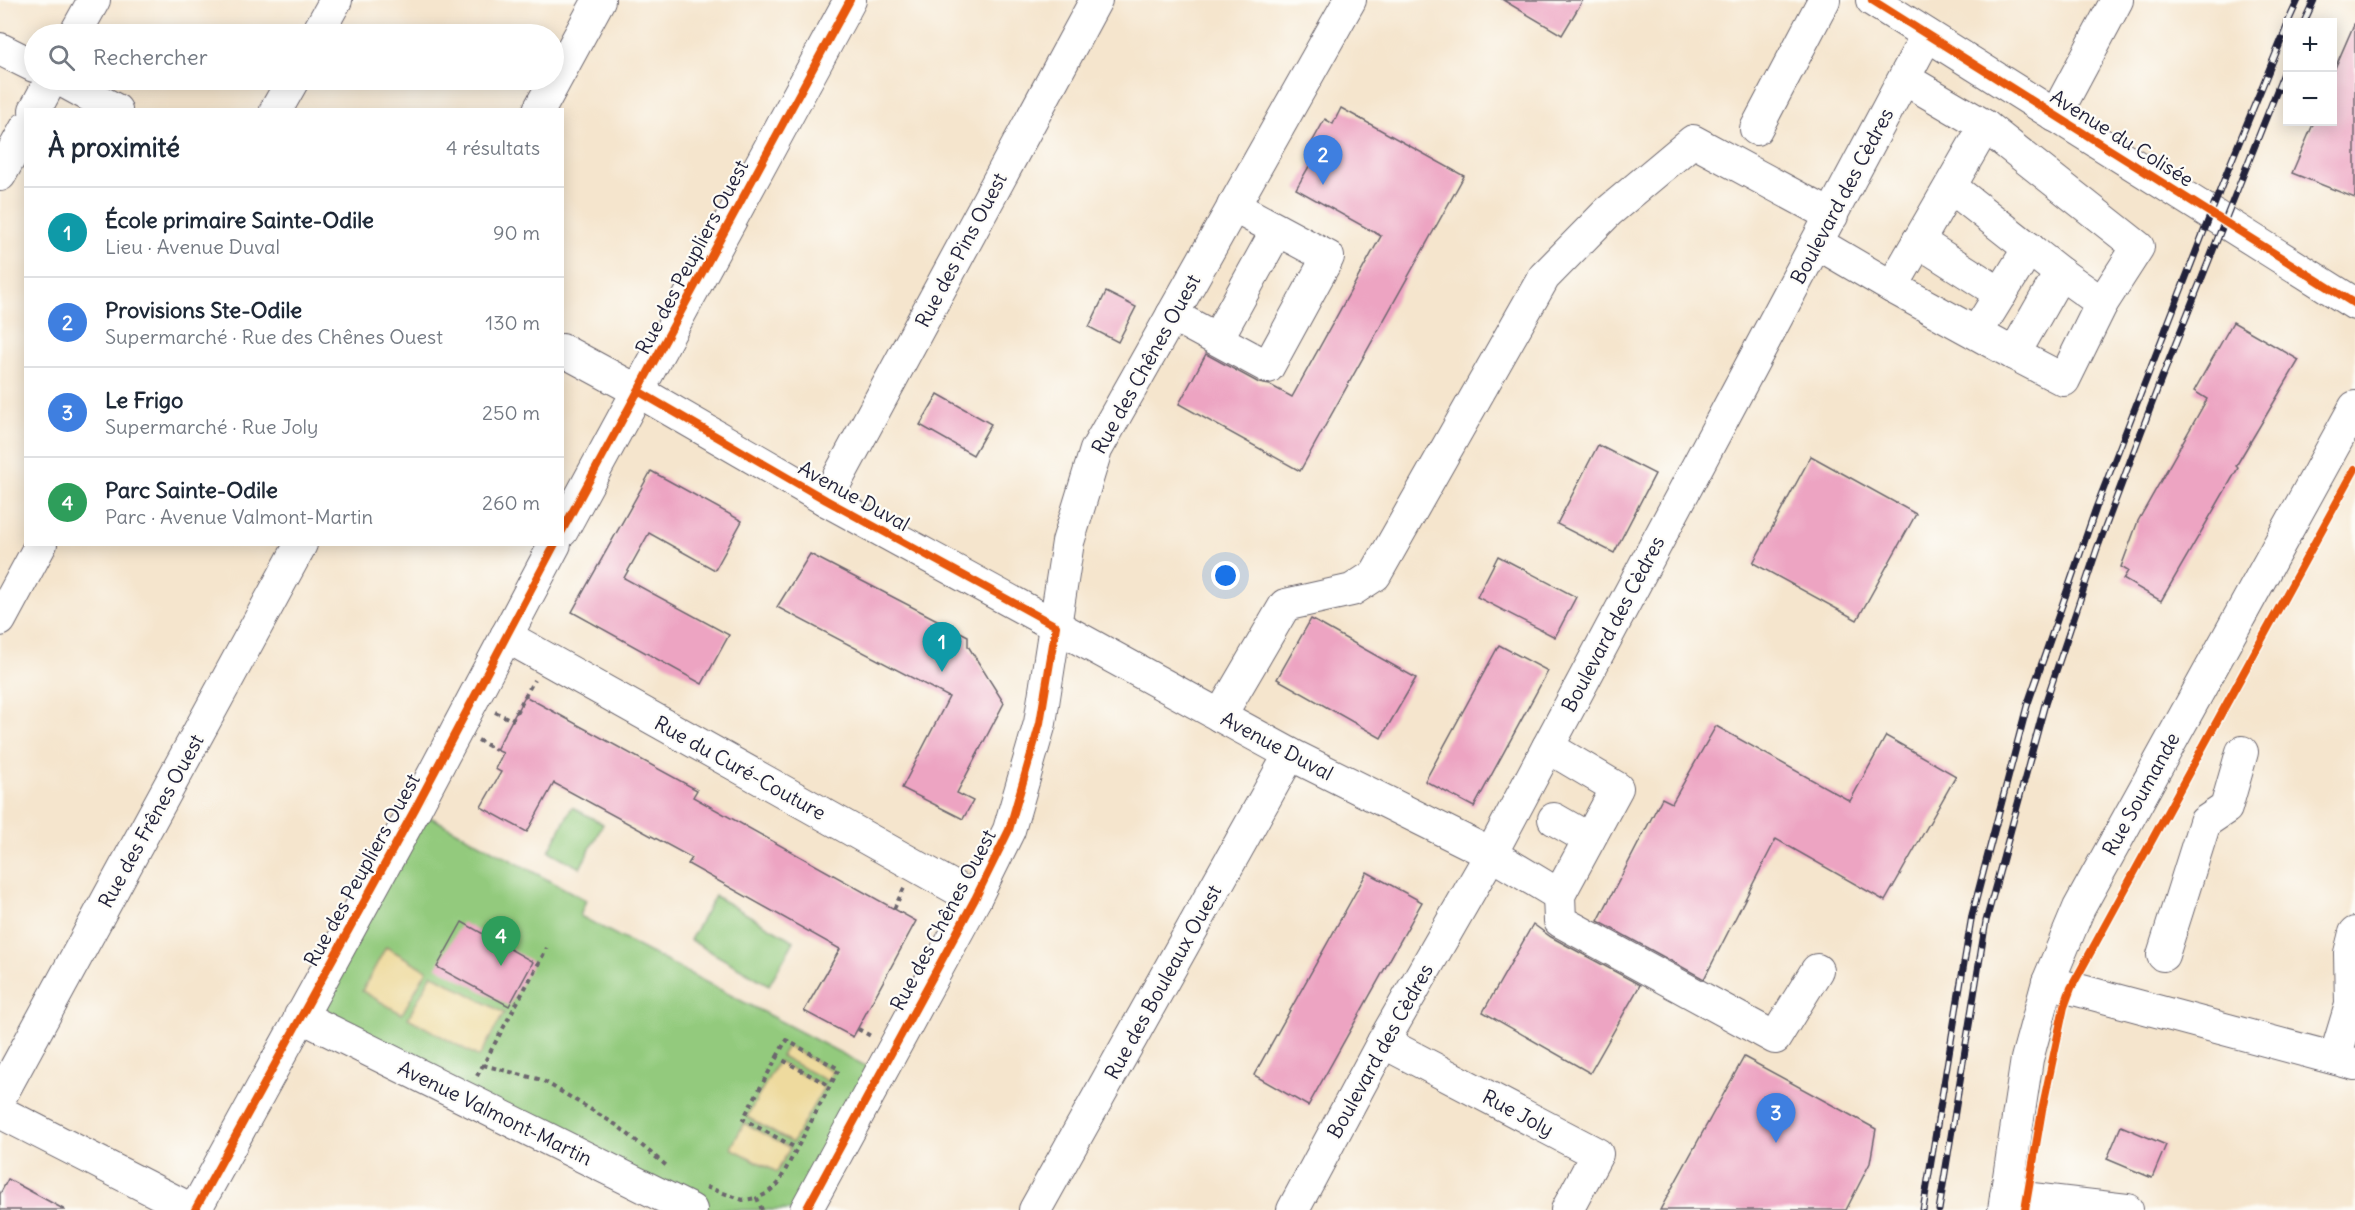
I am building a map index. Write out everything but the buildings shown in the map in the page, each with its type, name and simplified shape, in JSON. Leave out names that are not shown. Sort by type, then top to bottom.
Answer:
[{"type":"street","points":[[81,24],[94,0]]},
{"type":"street","points":[[323,24],[336,0]]},
{"type":"street","points":[[564,64],[599,0]]},
{"type":"street","name":"Rue des Peupliers Ouest","points":[[564,527],[850,0]]},
{"type":"street","name":"Rue des Pins Ouest","points":[[826,500],[1096,0]]},
{"type":"street","name":"Rue des Chênes Ouest","points":[[806,1210],[975,899],[1009,830],[1040,723],[1068,542],[1096,450],[1350,0]]},
{"type":"street","points":[[1756,129],[1824,0]]},
{"type":"street","name":"Avenue du Colisée","points":[[1872,0],[2355,304]]},
{"type":"street","points":[[2055,116],[2117,0]]},
{"type":"street","name":"Boulevard des Cèdres","points":[[1293,1210],[1383,1042],[1491,855],[1927,35]]},
{"type":"street","points":[[0,49],[24,61]]},
{"type":"street","points":[[1817,243],[1892,287],[2064,380],[2102,303],[2138,247],[1985,126],[1905,79]]},
{"type":"street","points":[[36,108],[46,90]]},
{"type":"street","points":[[79,90],[112,108]]},
{"type":"street","points":[[277,108],[287,90]]},
{"type":"street","points":[[540,108],[550,90]]},
{"type":"street","points":[[1892,287],[1985,126]]},
{"type":"street","points":[[0,175],[24,132]]},
{"type":"street","points":[[1220,716],[1285,605],[1353,590],[1375,575],[1544,277],[1608,212],[1693,141],[1832,216]]},
{"type":"street","points":[[1951,187],[2102,303]]},
{"type":"street","points":[[1172,315],[1268,367],[1274,357],[1328,257],[1233,206]]},
{"type":"street","points":[[1217,339],[1277,230]]},
{"type":"street","points":[[1918,242],[2001,294]]},
{"type":"street","points":[[1977,332],[2029,248]]},
{"type":"street","points":[[2014,354],[2060,273]]},
{"type":"street","name":"Avenue Duval","points":[[564,351],[1056,627],[1290,754],[1491,855],[1559,895]]},
{"type":"street","name":"Rue Soumande","points":[[2005,1203],[2027,1059],[2048,981],[2079,908],[2355,407]]},
{"type":"street","points":[[0,620],[40,546]]},
{"type":"street","name":"Rue des Frênes Ouest","points":[[0,1097],[301,546]]},
{"type":"street","name":"Rue des Peupliers Ouest","points":[[194,1210],[554,546]]},
{"type":"street","name":"Rue du Curé-Couture","points":[[506,636],[975,899]]},
{"type":"street","points":[[1548,747],[1617,788],[1559,895],[1560,921],[1775,1038],[1817,970]]},
{"type":"street","points":[[2163,955],[2205,822],[2226,808],[2242,752]]},
{"type":"street","name":"Rue des Bouleaux Ouest","points":[[1035,1210],[1290,754]]},
{"type":"street","points":[[1554,819],[1589,839]]},
{"type":"street","points":[[2048,981],[2345,1061],[2351,1005],[2350,952],[2355,933]]},
{"type":"street","name":"Avenue Valmont-Martin","points":[[300,1016],[464,1098],[697,1198]]},
{"type":"street","name":"Rue Joly","points":[[1383,1042],[1597,1154],[1567,1210]]},
{"type":"street","points":[[0,1112],[194,1210]]},
{"type":"street","points":[[2005,1203],[2127,1210]]},
{"type":"path","points":[[472,700],[512,720],[545,658]]},
{"type":"path","points":[[464,1098],[547,948]]},
{"type":"path","points":[[697,1198],[723,1195],[743,1200],[757,1198],[778,1185],[839,1069],[786,1040],[743,1119],[796,1148]]},
{"type":"path","points":[[777,1057],[830,1086]]},
{"type":"path","points":[[483,1065],[542,1080],[618,1126],[676,1174]]},
{"type":"path","points":[[757,1198],[762,1210]]},
{"type":"green space","points":[[572,807],[603,824],[580,868],[549,851]]},
{"type":"green space","points":[[415,809],[586,900],[580,916],[879,1073],[806,1210],[691,1210],[300,1016]]},
{"type":"green space","points":[[715,896],[794,941],[769,985],[690,940]]},
{"type":"sand","points":[[386,947],[427,970],[402,1014],[362,991]]},
{"type":"sand","points":[[432,974],[504,1013],[479,1057],[408,1018]]},
{"type":"sand","points":[[787,1046],[833,1071],[827,1081],[781,1056]]},
{"type":"sand","points":[[778,1061],[824,1087],[792,1143],[747,1117]]},
{"type":"sand","points":[[744,1123],[790,1148],[777,1172],[731,1148]]},
{"type":"railway","points":[[2290,18],[2298,0]]},
{"type":"railway","points":[[2306,18],[2314,0]]},
{"type":"railway","points":[[1923,1210],[1972,915],[2027,706],[2096,508],[2229,167],[2283,36]]},
{"type":"railway","points":[[1939,1210],[1986,921],[2045,704],[2097,549],[2157,390],[2284,72]]},
{"type":"cycle path","points":[[564,527],[850,0]]},
{"type":"cycle path","points":[[1872,0],[2355,304]]},
{"type":"cycle path","points":[[638,391],[826,500],[1056,626],[1040,723],[1009,830],[975,899],[806,1210]]},
{"type":"cycle path","points":[[2025,1210],[2042,1110],[2064,1007],[2071,988],[2355,469]]},
{"type":"cycle path","points":[[195,1210],[415,809],[554,546]]},
{"type":"place","name":"Provisions Ste-Odile","points":[[1323,185]]},
{"type":"place","name":"École primaire Sainte-Odile","points":[[942,672]]},
{"type":"place","name":"Parc Sainte-Odile","points":[[501,966]]},
{"type":"place","name":"Le Frigo","points":[[1776,1143]]}]
